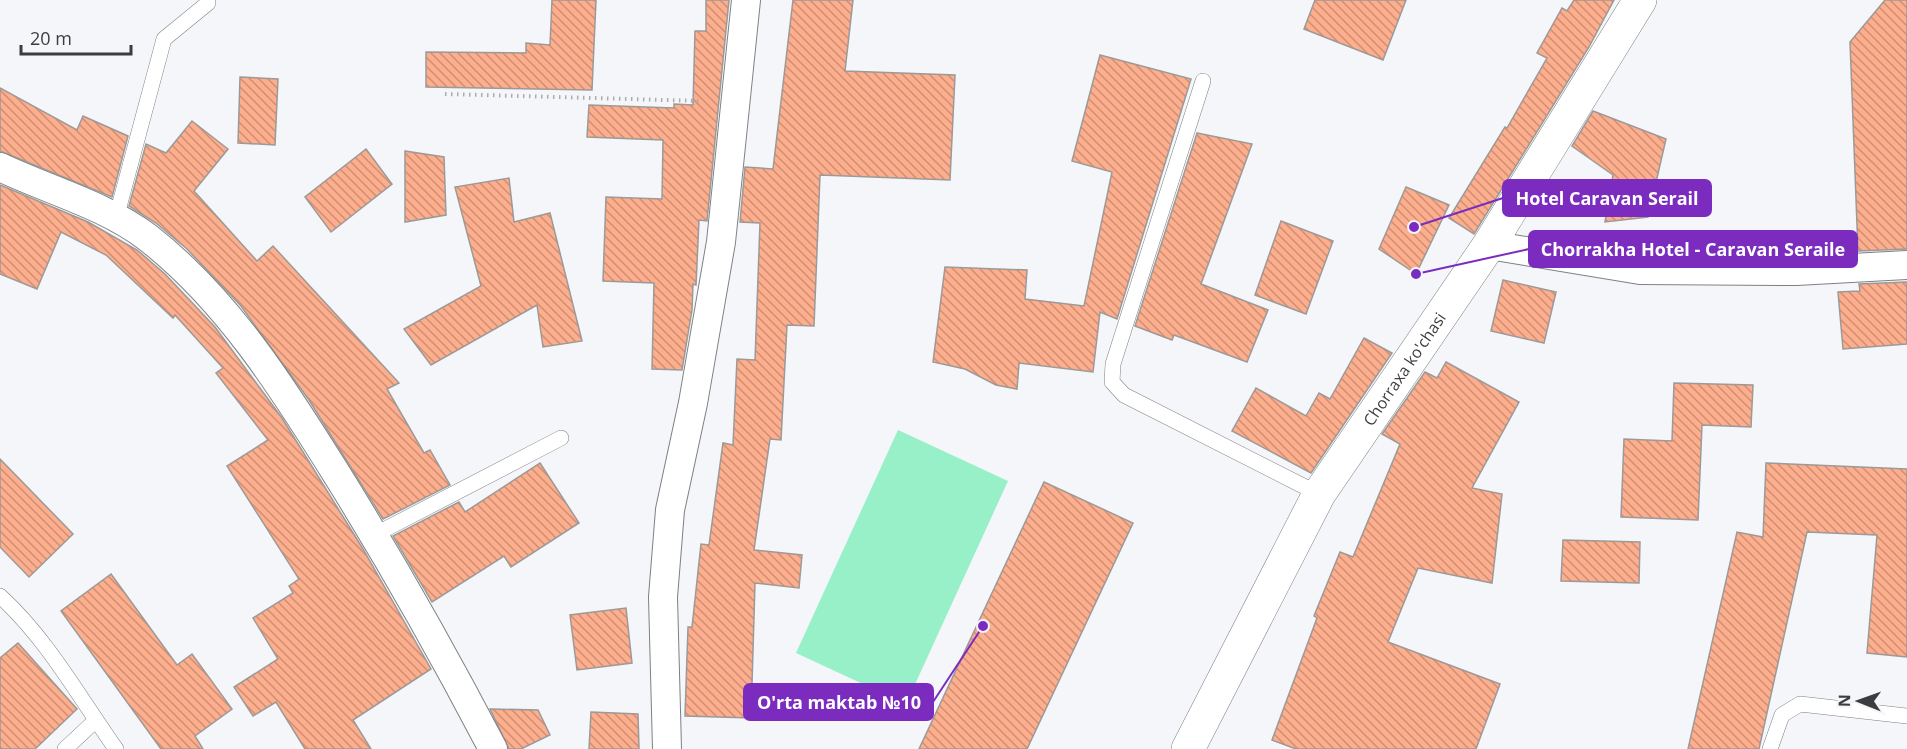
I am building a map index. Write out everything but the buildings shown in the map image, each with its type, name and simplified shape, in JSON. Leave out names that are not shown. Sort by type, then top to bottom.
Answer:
[{"type":"street","points":[[667,749],[663,597],[670,510],[693,403],[721,242],[746,0]]},
{"type":"street","name":"Chorraxa ko'chasi","points":[[1188,749],[1319,494],[1489,245],[1640,0]]},
{"type":"street","points":[[0,167],[116,218],[146,236],[206,291],[244,337],[291,402],[374,535],[444,654],[493,749]]},
{"type":"street","points":[[1489,245],[1640,270],[1796,271],[1907,265]]},
{"type":"lane","points":[[116,218],[164,39],[208,3]]},
{"type":"lane","points":[[1203,81],[1113,364],[1112,382],[1124,395],[1319,494]]},
{"type":"lane","points":[[374,535],[561,438]]},
{"type":"lane","points":[[0,596],[18,613],[58,663],[116,749]]},
{"type":"lane","points":[[1770,749],[1782,714],[1800,704],[1907,716]]},
{"type":"lane","points":[[65,749],[96,721]]},
{"type":"path","points":[[445,94],[736,102]]},
{"type":"green space","points":[[898,430],[1008,481],[906,704],[796,653]]},
{"type":"place","name":"Hotel Caravan Serail","points":[[1414,227]]},
{"type":"place","name":"Chorrakha Hotel - Caravan Seraile","points":[[1416,274]]},
{"type":"place","name":"O'rta maktab №10","points":[[983,626]]}]
